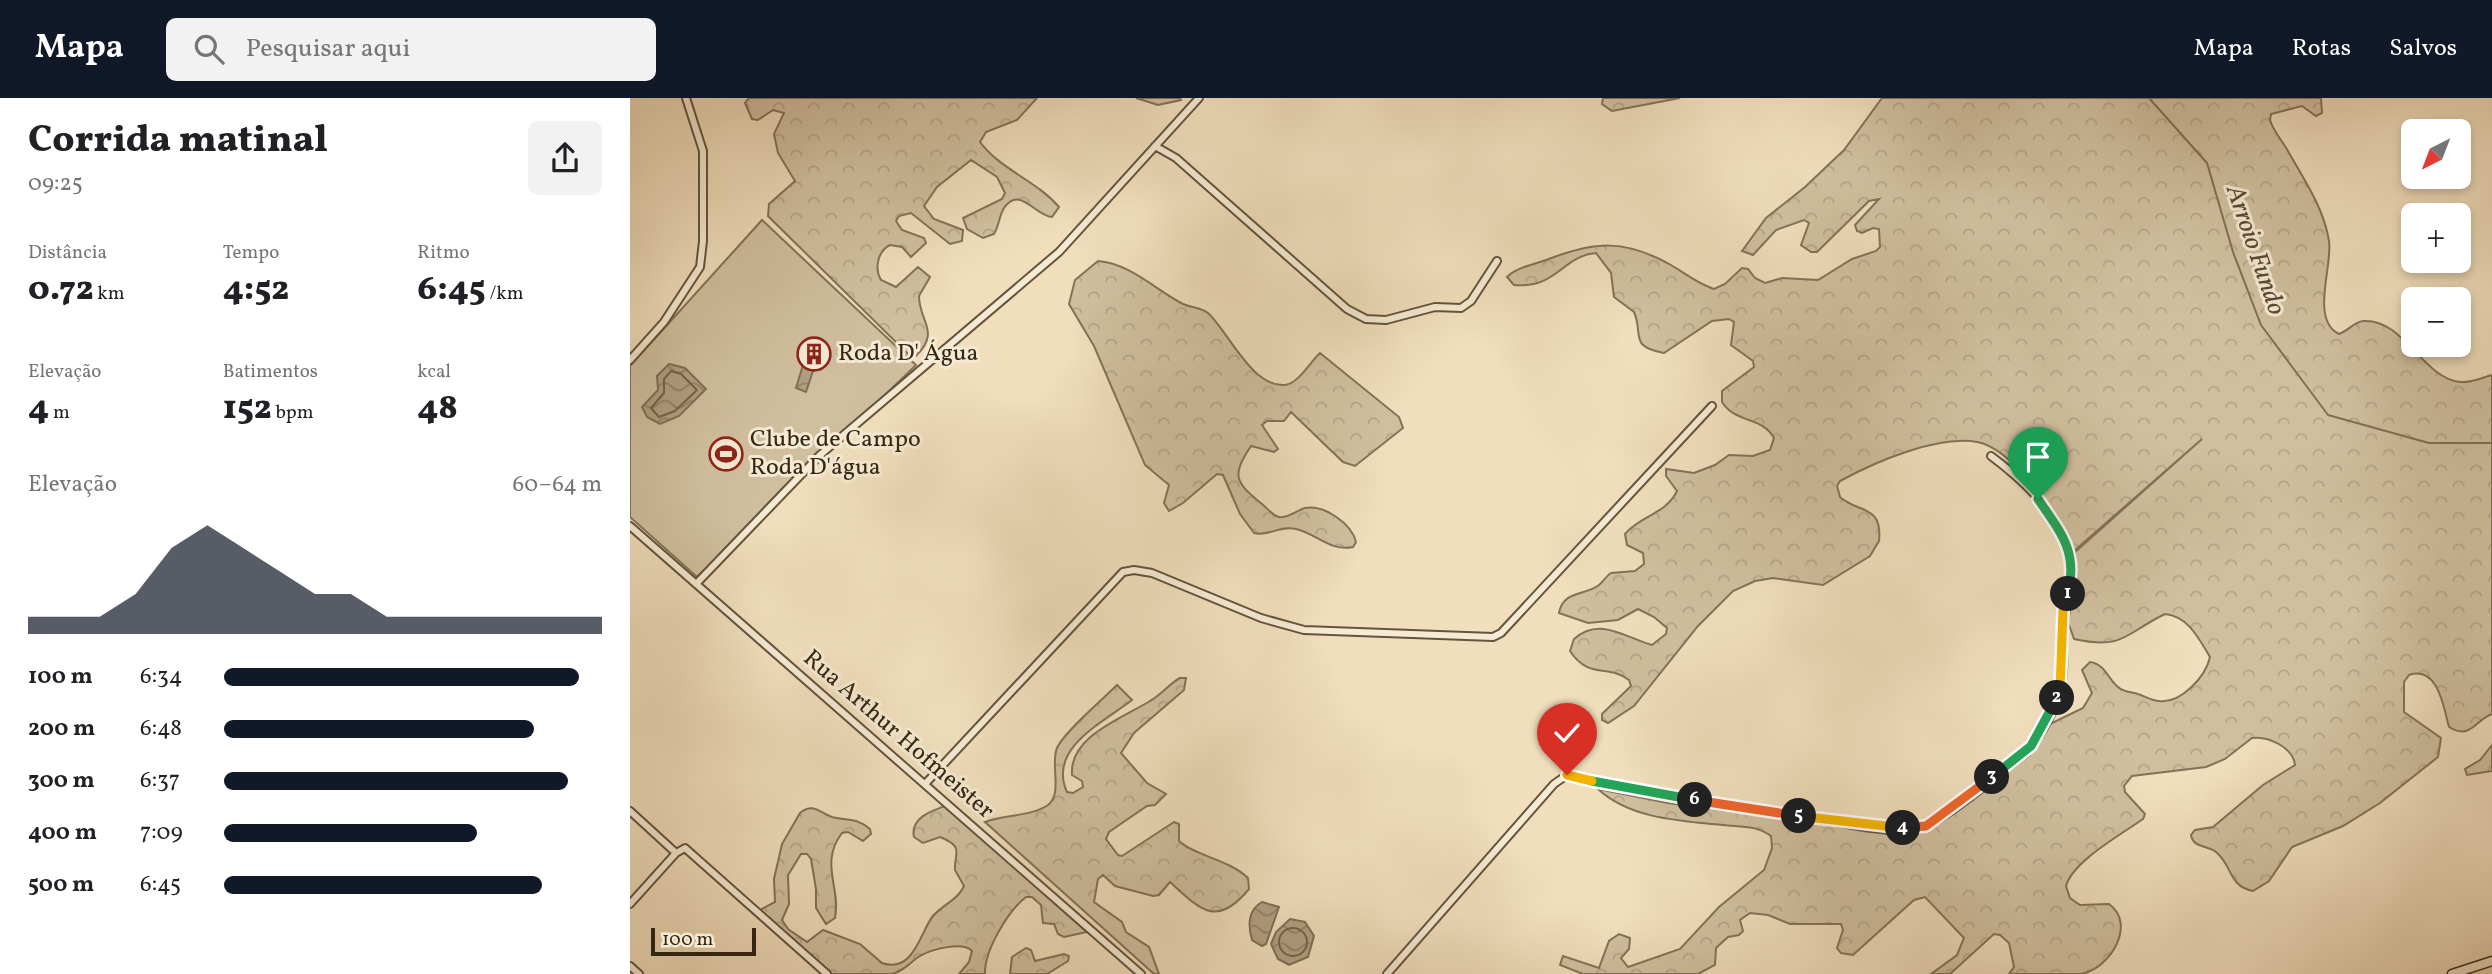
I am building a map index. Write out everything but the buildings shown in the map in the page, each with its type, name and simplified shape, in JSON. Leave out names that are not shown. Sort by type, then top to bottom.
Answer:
[{"type":"main road","points":[[2452,974],[2492,961]]},
{"type":"street","points":[[630,360],[664,322],[700,267],[703,242],[703,151],[686,98]]},
{"type":"street","points":[[696,584],[820,455],[1059,252],[1199,98]]},
{"type":"street","points":[[1156,146],[1176,158],[1327,294],[1366,319],[1386,320],[1435,307],[1461,309],[1471,301],[1497,261]]},
{"type":"street","points":[[925,784],[1123,572],[1134,569],[1152,573],[1261,618],[1304,630],[1493,637],[1501,633],[1712,406]]},
{"type":"street","points":[[1387,974],[1554,784],[1567,775],[1614,787],[1749,809],[1876,827],[1911,829],[1926,826],[1944,814],[2031,746],[2049,716],[2060,690],[2063,611],[2071,578],[2070,550],[2021,479],[1991,456]]},
{"type":"street","name":"Rua Arthur Hofmeister","points":[[630,526],[1141,974]]},
{"type":"street","points":[[630,811],[676,852]]},
{"type":"street","points":[[630,904],[676,852],[685,848],[827,974]]},
{"type":"street","points":[[630,966],[639,974]]},
{"type":"green space","points":[[749,98],[1037,98],[1017,120],[986,132],[980,142],[998,160],[1059,207],[1052,217],[1022,200],[1010,202],[1002,211],[994,234],[983,238],[967,229],[963,218],[1002,199],[1005,193],[997,177],[971,160],[937,187],[924,206],[934,219],[963,230],[962,241],[950,244],[911,213],[899,216],[896,221],[902,230],[924,238],[926,243],[911,257],[902,247],[890,245],[886,248],[878,265],[881,280],[896,287],[918,267],[930,277],[919,296],[927,326],[927,340],[916,356],[910,356],[768,216],[769,204],[795,181],[778,153],[774,134],[784,113],[773,110],[758,120],[752,119],[745,103]]},
{"type":"green space","points":[[1136,98],[1180,98],[1181,100],[1158,105]]},
{"type":"green space","points":[[1603,98],[1680,98],[1612,111],[1602,104]]},
{"type":"green space","points":[[1882,98],[2321,98],[2322,113],[2316,116],[2302,106],[2271,114],[2270,120],[2313,196],[2327,229],[2329,251],[2324,305],[2330,327],[2339,334],[2363,321],[2377,323],[2401,337],[2401,357],[2420,357],[2447,378],[2464,382],[2492,375],[2492,714],[2468,730],[2449,727],[2434,683],[2419,674],[2409,675],[2404,682],[2404,712],[2441,738],[2438,757],[2380,803],[2343,826],[2292,847],[2269,881],[2253,891],[2239,885],[2221,857],[2194,842],[2191,835],[2195,830],[2213,827],[2263,785],[2295,765],[2285,748],[2272,741],[2252,738],[2225,759],[2206,767],[2132,776],[2124,786],[2125,792],[2145,814],[2143,819],[2088,858],[2070,877],[2066,886],[2070,898],[2080,905],[2109,904],[2121,923],[2120,934],[2110,955],[2102,964],[2081,974],[2009,974],[2014,967],[2009,943],[2000,935],[1994,934],[1950,974],[1931,974],[1957,955],[1964,938],[1925,897],[1914,900],[1853,955],[1841,953],[1837,948],[1843,930],[1841,924],[1790,924],[1768,915],[1750,913],[1740,920],[1743,931],[1739,935],[1728,937],[1716,948],[1715,965],[1698,974],[1583,974],[1560,965],[1563,956],[1599,968],[1609,941],[1619,934],[1630,938],[1629,949],[1621,958],[1628,967],[1680,949],[1719,907],[1764,870],[1772,848],[1771,836],[1760,830],[1641,813],[1625,807],[1598,789],[1668,803],[1881,832],[1914,833],[1951,815],[2030,755],[2050,724],[2083,708],[2092,693],[2082,670],[2090,662],[2103,669],[2120,689],[2159,701],[2167,701],[2184,693],[2198,680],[2208,664],[2210,657],[2197,636],[2180,619],[2173,616],[2165,614],[2123,638],[2104,643],[2074,639],[2068,622],[2075,581],[2074,553],[2202,439],[2074,551],[2047,504],[2006,457],[1977,442],[1944,442],[1888,458],[1840,481],[1837,486],[1840,497],[1867,511],[1877,521],[1879,541],[1870,556],[1823,585],[1773,578],[1755,581],[1733,591],[1698,626],[1634,706],[1608,723],[1602,720],[1602,714],[1631,686],[1629,680],[1622,675],[1584,666],[1570,651],[1574,639],[1584,632],[1603,629],[1652,645],[1666,634],[1667,628],[1638,609],[1618,620],[1588,623],[1559,613],[1561,606],[1570,597],[1599,585],[1611,573],[1635,571],[1644,564],[1643,553],[1627,545],[1625,534],[1672,499],[1677,491],[1666,476],[1666,469],[1694,473],[1715,465],[1729,455],[1753,456],[1770,450],[1774,438],[1763,426],[1734,414],[1722,402],[1722,391],[1754,367],[1753,361],[1731,345],[1734,322],[1729,319],[1712,321],[1664,353],[1641,343],[1634,312],[1614,297],[1611,273],[1596,253],[1584,255],[1540,282],[1514,285],[1507,277],[1520,269],[1580,249],[1610,246],[1624,247],[1654,257],[1714,289],[1725,284],[1742,268],[1748,269],[1755,278],[1765,283],[1782,278],[1818,280],[1852,259],[1876,251],[1880,247],[1879,229],[1873,228],[1862,233],[1857,231],[1855,225],[1879,199],[1869,201],[1817,252],[1811,252],[1801,245],[1809,223],[1804,220],[1776,230],[1753,255],[1742,251],[1766,218],[1805,187],[1844,150]]},
{"type":"green space","name":"Clube de Campo Roda D'água","points":[[762,220],[916,365],[697,577],[630,517],[630,366]]},
{"type":"green space","points":[[1098,261],[1121,267],[1183,304],[1208,313],[1251,368],[1273,384],[1285,385],[1295,380],[1320,353],[1399,417],[1403,428],[1355,466],[1343,462],[1291,412],[1284,421],[1267,421],[1262,425],[1278,449],[1274,452],[1251,446],[1240,465],[1241,484],[1272,514],[1289,516],[1305,508],[1328,512],[1349,529],[1356,542],[1353,547],[1331,545],[1290,528],[1254,533],[1240,514],[1223,475],[1217,474],[1183,503],[1169,511],[1164,503],[1169,485],[1145,465],[1094,346],[1069,304],[1075,280]]},
{"type":"green space","points":[[1180,678],[1186,678],[1184,690],[1134,733],[1121,753],[1147,783],[1166,794],[1155,805],[1147,806],[1109,832],[1106,839],[1118,855],[1122,856],[1174,822],[1179,824],[1179,841],[1240,872],[1248,878],[1249,889],[1227,909],[1208,911],[1199,907],[1170,882],[1159,895],[1153,896],[1115,886],[1103,875],[1098,879],[1094,902],[1122,922],[1126,932],[1149,947],[1159,974],[1154,974],[985,822],[1042,809],[1048,805],[1055,793],[1057,748],[1075,725],[1117,685],[1132,700],[1094,727],[1071,749],[1063,776],[1067,792],[1073,793],[1083,787],[1082,781],[1072,775],[1073,761],[1088,739],[1154,699]]},
{"type":"green space","points":[[2492,745],[2492,771],[2467,775],[2465,769],[2480,760]]},
{"type":"green space","points":[[945,806],[1087,932],[1064,937],[1058,934],[1054,924],[1043,923],[1041,905],[1032,897],[1026,897],[998,932],[988,954],[985,974],[959,974],[969,962],[972,951],[955,946],[925,953],[892,974],[830,974],[760,910],[775,902],[774,879],[782,844],[800,813],[813,808],[832,817],[856,821],[870,829],[871,834],[863,841],[848,832],[842,833],[835,844],[831,865],[835,918],[826,924],[816,908],[811,859],[807,854],[801,854],[788,875],[789,904],[782,920],[788,929],[807,942],[823,930],[860,944],[882,963],[902,963],[915,950],[933,916],[958,895],[964,886],[955,870],[956,851],[953,844],[940,837],[923,843],[914,837],[918,820]]},
{"type":"green space","points":[[1026,948],[1031,950],[1035,961],[1064,954],[1069,956],[1068,961],[1047,974],[1010,974],[1012,957]]},
{"type":"water","points":[[669,364],[685,368],[706,389],[679,416],[660,424],[647,417],[642,407],[658,390],[657,376]]},
{"type":"water","points":[[803,365],[814,368],[806,392],[796,388]]},
{"type":"water","points":[[1262,902],[1279,907],[1266,944],[1262,946],[1252,940],[1250,924],[1254,909]]},
{"type":"water","points":[[1290,919],[1305,922],[1314,936],[1308,957],[1289,965],[1278,959],[1271,944],[1276,932]]},
{"type":"waterway","name":"Arroio Fundo","points":[[2149,98],[2207,163],[2233,252],[2261,325],[2328,415],[2429,443],[2492,443]]},
{"type":"place","name":"Roda D' Água","points":[[814,354]]},
{"type":"place","name":"Clube de Campo Roda D'água","points":[[726,454]]},
{"type":"route","points":[[1567,775],[1614,787],[1763,811],[1876,827],[1911,829],[1926,826],[2031,746],[2049,716],[2060,690],[2063,611],[2071,578],[2070,550],[2038,499]]}]
